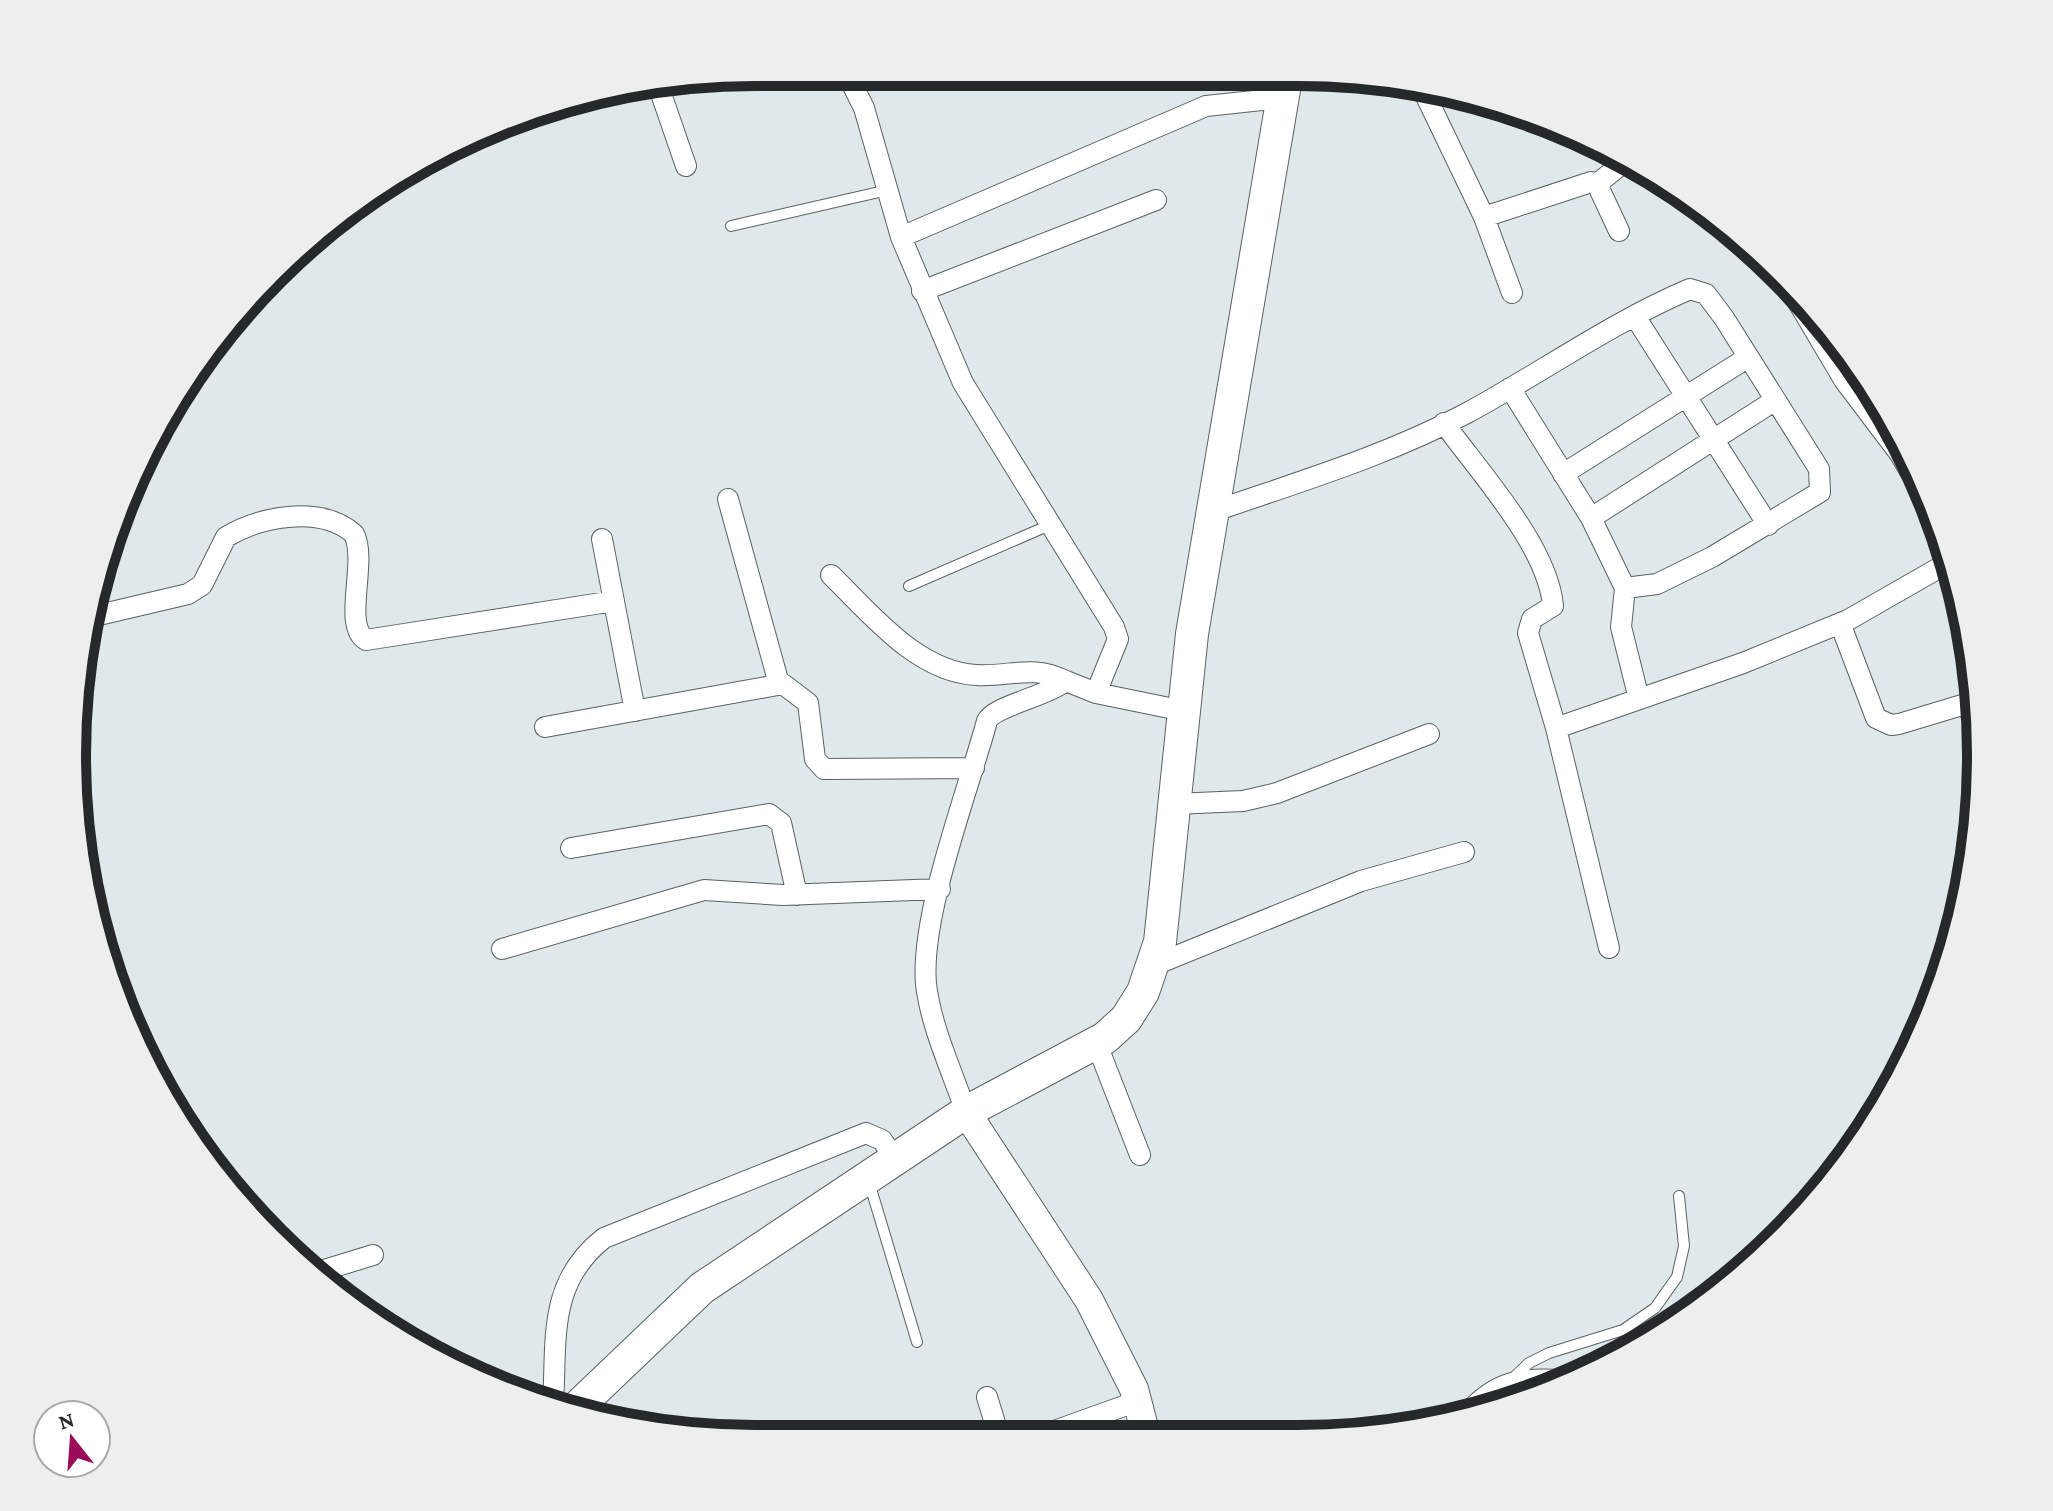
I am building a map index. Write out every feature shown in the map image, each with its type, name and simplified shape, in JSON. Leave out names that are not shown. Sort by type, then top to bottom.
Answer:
[{"type":"main road","points":[[582,1402],[702,1288],[966,1112],[1096,1042],[1126,1019],[1143,992],[1160,942],[1192,634],[1284,86]]},
{"type":"street","points":[[853,86],[864,108],[901,237],[963,383],[1052,524],[1118,639],[1096,693]]},
{"type":"street","points":[[901,237],[1206,106],[1280,86]]},
{"type":"street","points":[[661,93],[686,166]]},
{"type":"street","points":[[1427,99],[1484,217],[1512,293]]},
{"type":"street","points":[[1484,217],[1582,184],[1597,184],[1617,168]]},
{"type":"street","points":[[1597,184],[1619,231]]},
{"type":"street","points":[[922,291],[1156,200]]},
{"type":"street","points":[[1212,512],[1363,460],[1444,423],[1682,292],[1696,290],[1706,294],[1819,469],[1822,482],[1820,492],[1768,525],[1657,584],[1625,588]]},
{"type":"street","points":[[1636,318],[1768,525]]},
{"type":"street","points":[[1815,331],[1844,380],[1882,431]]},
{"type":"street","points":[[1563,474],[1747,358]]},
{"type":"street","points":[[1510,388],[1591,518],[1625,588],[1621,627],[1639,699]]},
{"type":"street","points":[[1591,518],[1774,401]]},
{"type":"street","points":[[1444,423],[1528,540],[1545,569],[1553,606],[1532,619],[1528,633],[1556,728],[1609,948]]},
{"type":"street","points":[[728,499],[779,684]]},
{"type":"street","points":[[101,614],[188,594],[202,585],[226,537],[262,522],[289,518],[329,520],[354,534],[359,546],[355,622],[358,633],[366,640],[614,601]]},
{"type":"street","points":[[602,539],[635,711]]},
{"type":"street","points":[[1556,728],[1840,623],[1939,567]]},
{"type":"street","points":[[831,575],[921,657],[940,666],[971,675],[1003,675],[1032,670],[1096,693],[1184,711]]},
{"type":"street","points":[[1840,623],[1876,718],[1891,725],[1962,705],[1965,708]]},
{"type":"street","points":[[1066,681],[1042,697],[991,713],[931,925],[926,981],[930,1007],[966,1112],[1089,1300],[1138,1401],[1144,1425]]},
{"type":"street","points":[[545,727],[779,684],[795,691],[808,703],[815,759],[824,769],[974,768]]},
{"type":"street","points":[[1174,804],[1243,801],[1277,793],[1429,734]]},
{"type":"street","points":[[571,848],[769,814],[781,823],[797,895]]},
{"type":"street","points":[[1152,966],[1350,885],[1464,852]]},
{"type":"street","points":[[502,949],[704,890],[797,895],[940,889]]},
{"type":"street","points":[[1096,1042],[1140,1155]]},
{"type":"street","points":[[554,1393],[561,1292],[578,1260],[604,1238],[866,1133],[882,1140],[894,1158]]},
{"type":"street","points":[[326,1269],[373,1255]]},
{"type":"street","points":[[1495,1395],[1504,1387],[1532,1382]]},
{"type":"street","points":[[987,1397],[996,1425]]},
{"type":"street","points":[[1071,1425],[1138,1401]]},
{"type":"lane","points":[[731,226],[888,190]]},
{"type":"lane","points":[[909,586],[1052,524]]},
{"type":"lane","points":[[867,1176],[917,1342]]},
{"type":"lane","points":[[1504,1387],[1529,1363],[1549,1353],[1623,1330],[1655,1308],[1677,1277],[1684,1246],[1679,1196]]}]
